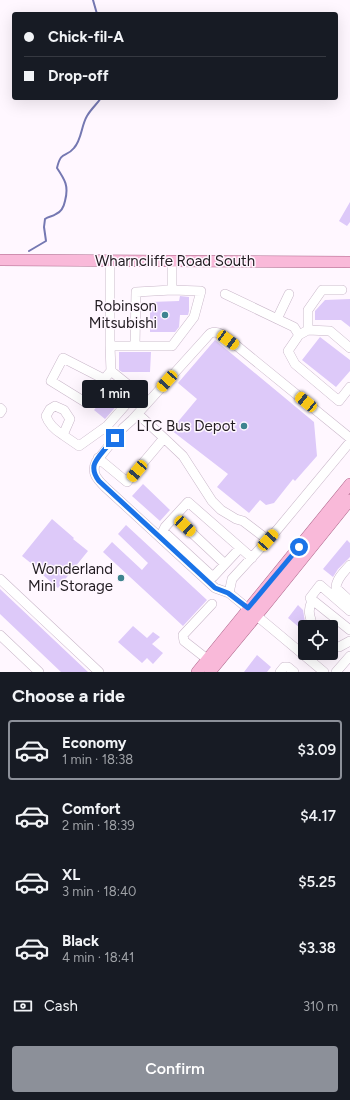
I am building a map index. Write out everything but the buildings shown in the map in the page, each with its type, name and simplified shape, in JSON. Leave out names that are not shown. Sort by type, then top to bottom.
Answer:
[{"type":"main road","name":"Wharncliffe Road South","points":[[0,260],[350,262]]},
{"type":"main road","points":[[210,672],[252,612],[350,484]]},
{"type":"main road","points":[[197,672],[207,659],[252,612],[350,500]]},
{"type":"lane","points":[[104,379],[63,358],[51,381],[85,402],[111,371],[110,261]]},
{"type":"lane","points":[[172,261],[172,290]]},
{"type":"lane","points":[[110,346],[135,346],[172,346],[194,317],[201,291],[172,290],[136,292],[135,346]]},
{"type":"lane","points":[[308,330],[308,310],[322,290],[342,290]]},
{"type":"lane","points":[[225,294],[294,327],[299,335]]},
{"type":"lane","points":[[277,319],[289,294]]},
{"type":"lane","points":[[350,348],[330,331],[308,330],[299,335],[288,351],[295,364],[339,400],[350,387]]},
{"type":"lane","points":[[240,548],[213,577],[99,481],[94,468],[98,458],[123,428],[138,414],[211,333],[216,332],[220,334],[237,346],[350,438]]},
{"type":"lane","points":[[63,435],[79,446],[107,426],[137,392],[111,371]]},
{"type":"lane","points":[[0,408],[2,410],[0,413]]},
{"type":"lane","points":[[138,414],[183,456],[212,501],[221,510],[236,519],[243,521],[268,540]]},
{"type":"lane","points":[[98,458],[127,482],[164,438]]},
{"type":"lane","points":[[228,593],[232,579],[268,540],[350,442]]},
{"type":"lane","points":[[161,534],[165,527],[188,502],[252,558]]},
{"type":"lane","points":[[175,517],[225,564]]},
{"type":"lane","points":[[161,534],[215,588],[228,593],[324,672]]},
{"type":"lane","points":[[350,565],[340,577],[336,588],[350,601]]},
{"type":"lane","points":[[0,579],[99,672]]},
{"type":"lane","points":[[311,620],[309,607],[312,601],[310,598],[320,585],[350,611]]},
{"type":"lane","points":[[312,601],[350,630]]},
{"type":"lane","points":[[207,659],[184,641],[183,635],[212,604]]},
{"type":"lane","points":[[0,635],[39,672]]},
{"type":"lane","points":[[338,646],[350,641]]},
{"type":"lane","points":[[336,672],[350,656]]},
{"type":"lane","points":[[280,672],[284,667],[288,667],[294,672]]},
{"type":"waterway","points":[[93,0],[96,12]]},
{"type":"waterway","points":[[29,251],[46,241],[44,227],[45,219],[58,213],[65,203],[67,191],[64,180],[57,168],[62,156],[71,151],[77,144],[87,116],[99,100]]},
{"type":"place","name":"Robinson Mitsubishi","points":[[165,315]]},
{"type":"place","name":"LTC Bus Depot","points":[[244,426]]},
{"type":"place","name":"Wonderland Mini Storage","points":[[121,578]]},
{"type":"route","points":[[115,438],[96,462],[94,468],[99,481],[215,588],[228,593],[248,608],[299,547]]}]
